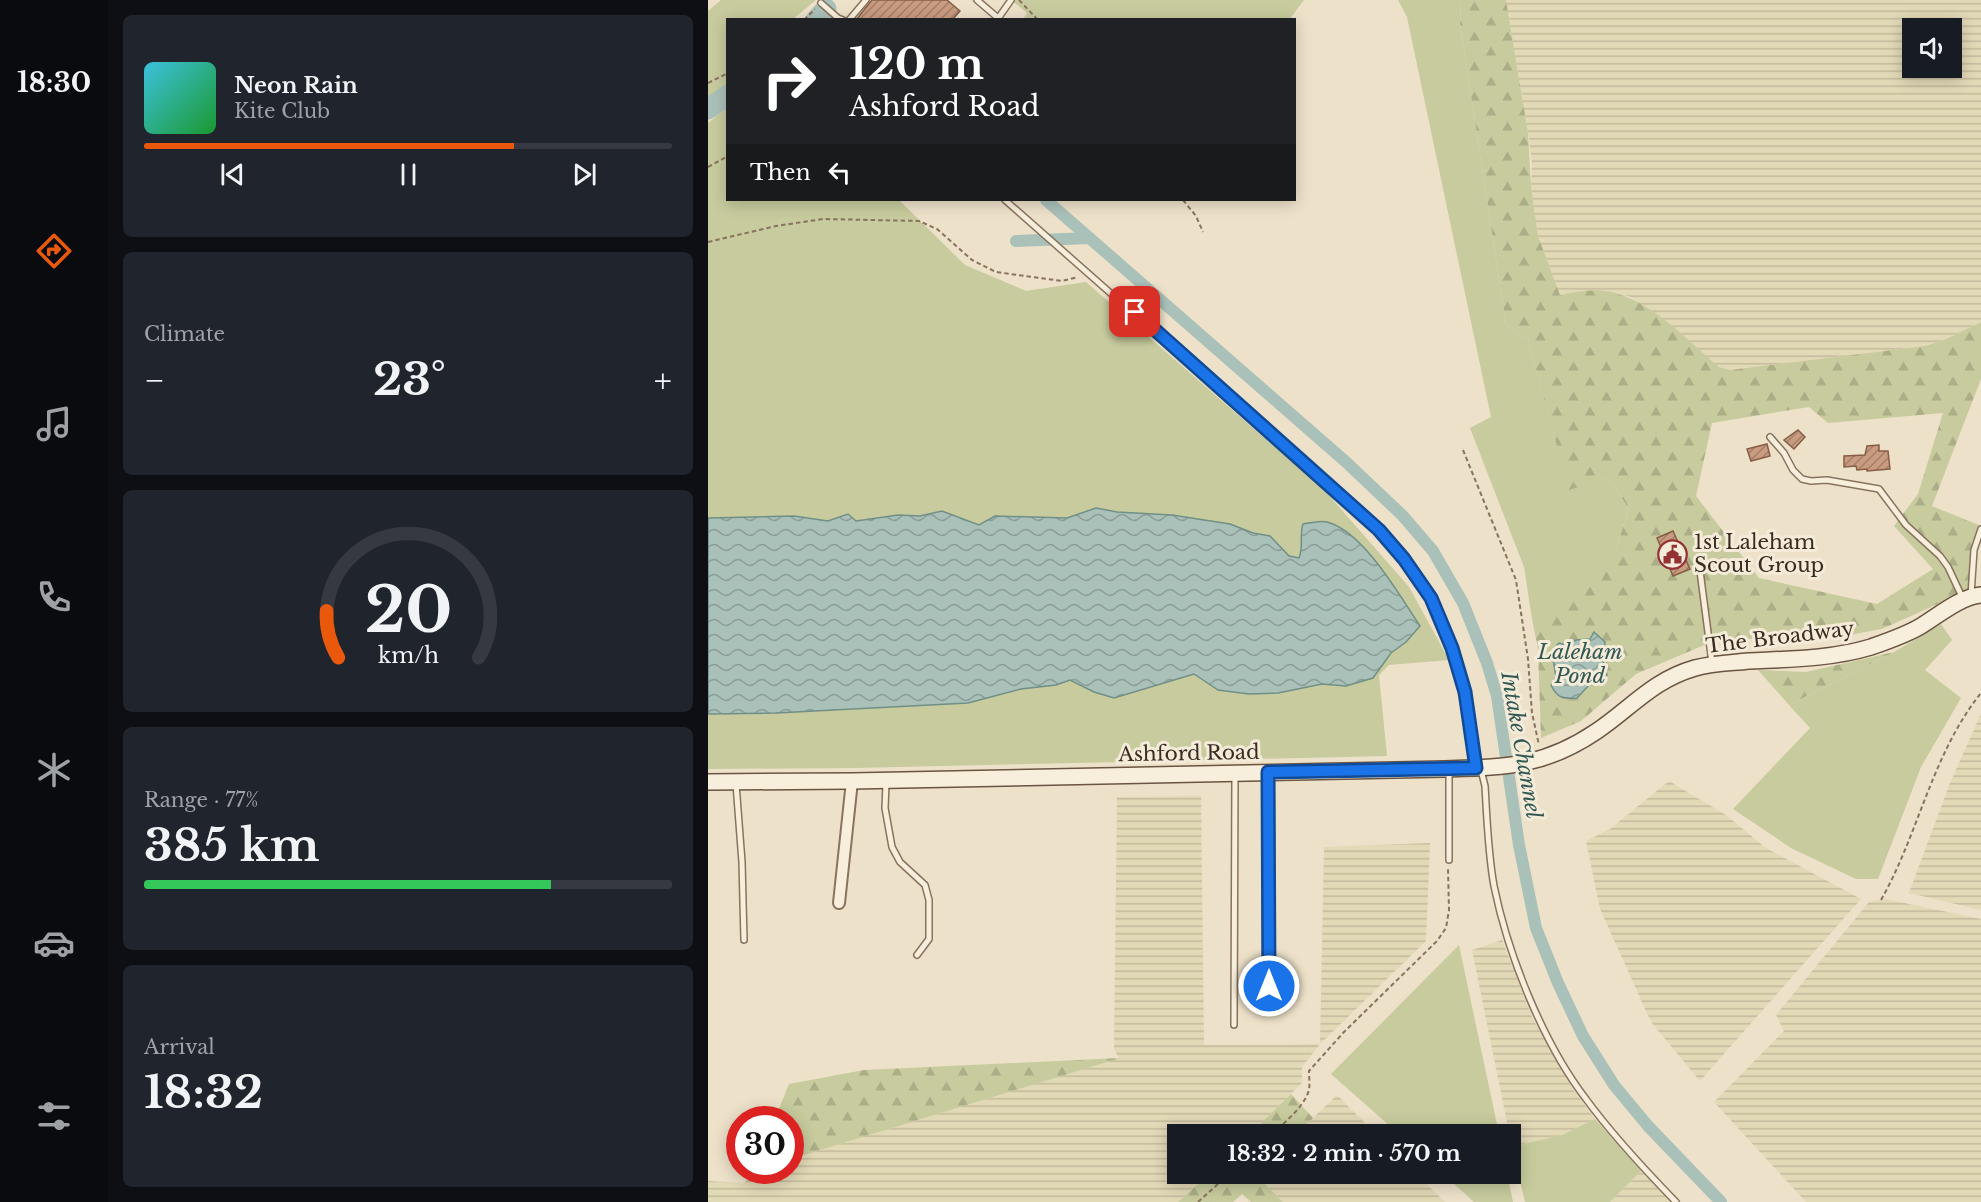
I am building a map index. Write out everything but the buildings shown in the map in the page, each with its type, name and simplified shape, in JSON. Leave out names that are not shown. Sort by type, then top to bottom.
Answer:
[{"type":"main road","name":"The Broadway","points":[[1527,763],[1552,756],[1596,732],[1657,685],[1677,674],[1712,664],[1833,655],[1869,647],[1919,627],[1972,597]]},
{"type":"main road","name":"Ashford Road","points":[[708,782],[852,782],[1449,769],[1527,763]]},
{"type":"street","points":[[1268,772],[1269,986]]},
{"type":"street","points":[[839,903],[845,879],[852,782]]},
{"type":"lane","points":[[851,18],[866,0]]},
{"type":"lane","points":[[977,0],[997,18]]},
{"type":"lane","points":[[999,18],[1011,0]]},
{"type":"lane","points":[[821,3],[838,18]]},
{"type":"lane","points":[[1006,201],[1379,530],[1404,559],[1431,598],[1452,648],[1465,692],[1485,786],[1494,885],[1506,934],[1528,994],[1555,1049],[1584,1098],[1626,1150],[1676,1202]]},
{"type":"lane","points":[[1770,437],[1802,479],[1811,482],[1827,480],[1879,489],[1906,525],[1940,556],[1972,597]]},
{"type":"lane","points":[[1972,597],[1974,550],[1981,529]]},
{"type":"lane","points":[[1700,571],[1712,664]]},
{"type":"lane","points":[[1449,769],[1449,860]]},
{"type":"lane","points":[[1234,1025],[1235,773]]},
{"type":"lane","points":[[886,780],[885,808],[892,847],[900,862],[925,885],[929,900],[929,939],[917,956]]},
{"type":"lane","points":[[735,782],[742,862],[744,939]]},
{"type":"path","points":[[1019,0],[1036,18]]},
{"type":"path","points":[[806,18],[821,3]]},
{"type":"path","points":[[708,83],[726,74]]},
{"type":"path","points":[[708,167],[726,157]]},
{"type":"path","points":[[1184,201],[1196,216],[1203,232]]},
{"type":"path","points":[[708,242],[776,226],[823,219],[919,221],[937,229],[972,260],[996,272],[1062,281],[1091,274]]},
{"type":"path","points":[[1463,450],[1516,580],[1528,659],[1532,713],[1543,759]]},
{"type":"path","points":[[1881,900],[1945,749],[1970,706],[1981,693]]},
{"type":"path","points":[[1283,1124],[1292,1116],[1306,1096],[1309,1089],[1309,1071],[1344,1032],[1437,941],[1446,928],[1449,910],[1449,860]]},
{"type":"path","points":[[1198,1202],[1218,1184]]},
{"type":"shaded area","points":[[1506,0],[1981,0],[1981,322],[1944,340],[1925,346],[1730,370],[1719,367],[1653,312],[1631,297],[1605,291],[1583,291],[1560,295],[1538,236],[1531,186],[1532,163]]},
{"type":"shaded area","points":[[1981,714],[1981,910],[1909,893],[1950,783]]},
{"type":"shaded area","points":[[1669,781],[1726,815],[1766,848],[1861,899],[1700,1081],[1651,1022],[1600,909],[1586,841],[1610,829]]},
{"type":"shaded area","points":[[1201,796],[1204,1045],[1320,1044],[1302,1067],[1302,1083],[1260,1124],[1167,1124],[1167,1184],[1198,1184],[1178,1202],[708,1202],[708,1181],[726,1182],[726,1184],[804,1184],[804,1155],[1119,1058],[1114,1049],[1117,797]]},
{"type":"shaded area","points":[[1430,843],[1426,941],[1320,1044],[1324,847]]},
{"type":"shaded area","points":[[1885,899],[1981,919],[1981,1202],[1806,1202],[1714,1102],[1784,1031],[1776,1015],[1869,902]]},
{"type":"shaded area","points":[[1502,940],[1532,1017],[1572,1088],[1595,1119],[1562,1135],[1521,1145],[1521,1124],[1507,1124],[1472,950]]},
{"type":"shaded area","points":[[1337,1095],[1366,1124],[1307,1124]]},
{"type":"shaded area","points":[[1641,1171],[1671,1202],[1610,1202]]},
{"type":"shaded area","points":[[1265,1184],[1426,1184],[1445,1202],[1283,1202]]},
{"type":"green space","points":[[721,0],[816,0],[794,18],[726,18],[726,88],[708,101],[708,11]]},
{"type":"green space","points":[[1011,0],[1304,0],[1290,18],[1024,18],[1027,13]]},
{"type":"green space","points":[[1398,0],[1461,0],[1460,24],[1506,325],[1528,340],[1569,489],[1609,478],[1629,509],[1616,548],[1558,608],[1532,619],[1524,567],[1470,428],[1491,417],[1407,17]]},
{"type":"green space","points":[[1461,0],[1506,0],[1528,133],[1531,186],[1538,236],[1560,295],[1600,290],[1622,295],[1652,311],[1719,367],[1730,370],[1925,346],[1944,340],[1981,322],[1981,379],[1932,506],[1981,526],[1981,539],[1974,557],[1971,589],[1882,629],[1816,641],[1721,638],[1636,674],[1581,721],[1541,738],[1538,649],[1532,619],[1558,607],[1616,548],[1629,509],[1609,478],[1569,490],[1528,340],[1506,325],[1460,24]],"holes":[[[1809,407],[1828,423],[1943,413],[1918,494],[1894,526],[1933,569],[1877,604],[1759,578],[1696,496],[1712,423]],[[1594,632],[1605,642],[1598,681],[1589,685],[1577,698],[1551,685],[1556,677],[1554,648],[1576,640],[1590,639]]]},
{"type":"green space","points":[[726,109],[726,201],[900,201],[965,265],[1026,291],[1086,282],[1326,492],[1409,587],[1449,660],[1389,665],[1379,675],[1387,756],[855,768],[708,769],[708,714],[776,713],[968,703],[1021,689],[1056,685],[1071,680],[1094,692],[1194,674],[1218,690],[1278,693],[1322,684],[1346,686],[1373,678],[1391,653],[1406,642],[1420,626],[1359,542],[1300,531],[1303,547],[1300,558],[1289,556],[1270,536],[1253,533],[1230,524],[1096,508],[1067,518],[995,516],[979,525],[942,511],[920,516],[898,515],[856,521],[848,514],[828,521],[794,516],[708,518],[708,123]]},
{"type":"green space","points":[[1941,624],[1952,640],[1925,670],[1961,698],[1921,767],[1878,879],[1856,879],[1791,848],[1733,809],[1810,728],[1789,705],[1894,652]]},
{"type":"green space","points":[[1894,652],[1789,705],[1758,670],[1806,672]]},
{"type":"green space","points":[[1459,945],[1497,1124],[1388,1124],[1331,1074]]},
{"type":"green space","points":[[1120,1058],[804,1155],[804,1106],[780,1106],[789,1084],[864,1070]]},
{"type":"green space","points":[[1291,1094],[1313,1118],[1307,1124],[1260,1124]]},
{"type":"green space","points":[[1595,1119],[1641,1171],[1610,1202],[1525,1202],[1521,1184],[1521,1145],[1562,1135]]},
{"type":"green space","points":[[1198,1184],[1265,1184],[1283,1202],[1251,1202],[1242,1194],[1233,1202],[1178,1202]]},
{"type":"green space","points":[[1454,1184],[1509,1184],[1513,1202],[1474,1202]]},
{"type":"water","points":[[1096,508],[1117,512],[1172,515],[1230,524],[1253,533],[1270,536],[1289,556],[1299,558],[1303,524],[1327,522],[1341,528],[1367,551],[1380,566],[1420,626],[1406,642],[1391,653],[1373,678],[1346,686],[1322,684],[1278,693],[1249,694],[1218,690],[1194,674],[1114,698],[1094,692],[1070,680],[1056,685],[1021,689],[968,703],[776,713],[708,714],[708,518],[794,516],[828,521],[848,514],[856,521],[898,515],[920,516],[942,511],[979,525],[995,516],[1067,518]]},
{"type":"water","name":"Laleham Pond","points":[[1594,632],[1605,642],[1603,661],[1607,675],[1589,685],[1577,698],[1561,697],[1551,685],[1556,677],[1554,648],[1559,643],[1567,645],[1576,640],[1590,639]]},
{"type":"waterway","points":[[818,18],[826,9]]},
{"type":"waterway","points":[[708,109],[726,96]]},
{"type":"waterway","name":"Intake Channel","points":[[1047,201],[1346,462],[1403,516],[1433,551],[1463,603],[1487,663],[1497,696],[1519,845],[1536,928],[1558,983],[1583,1036],[1614,1085],[1648,1126],[1721,1202]]},
{"type":"waterway","points":[[1016,241],[1090,238]]},
{"type":"place","name":"1st Laleham Scout Group","points":[[1673,554]]},
{"type":"route","points":[[1135,312],[1379,530],[1404,559],[1431,598],[1452,648],[1465,692],[1476,768],[1268,772],[1269,986]]}]
